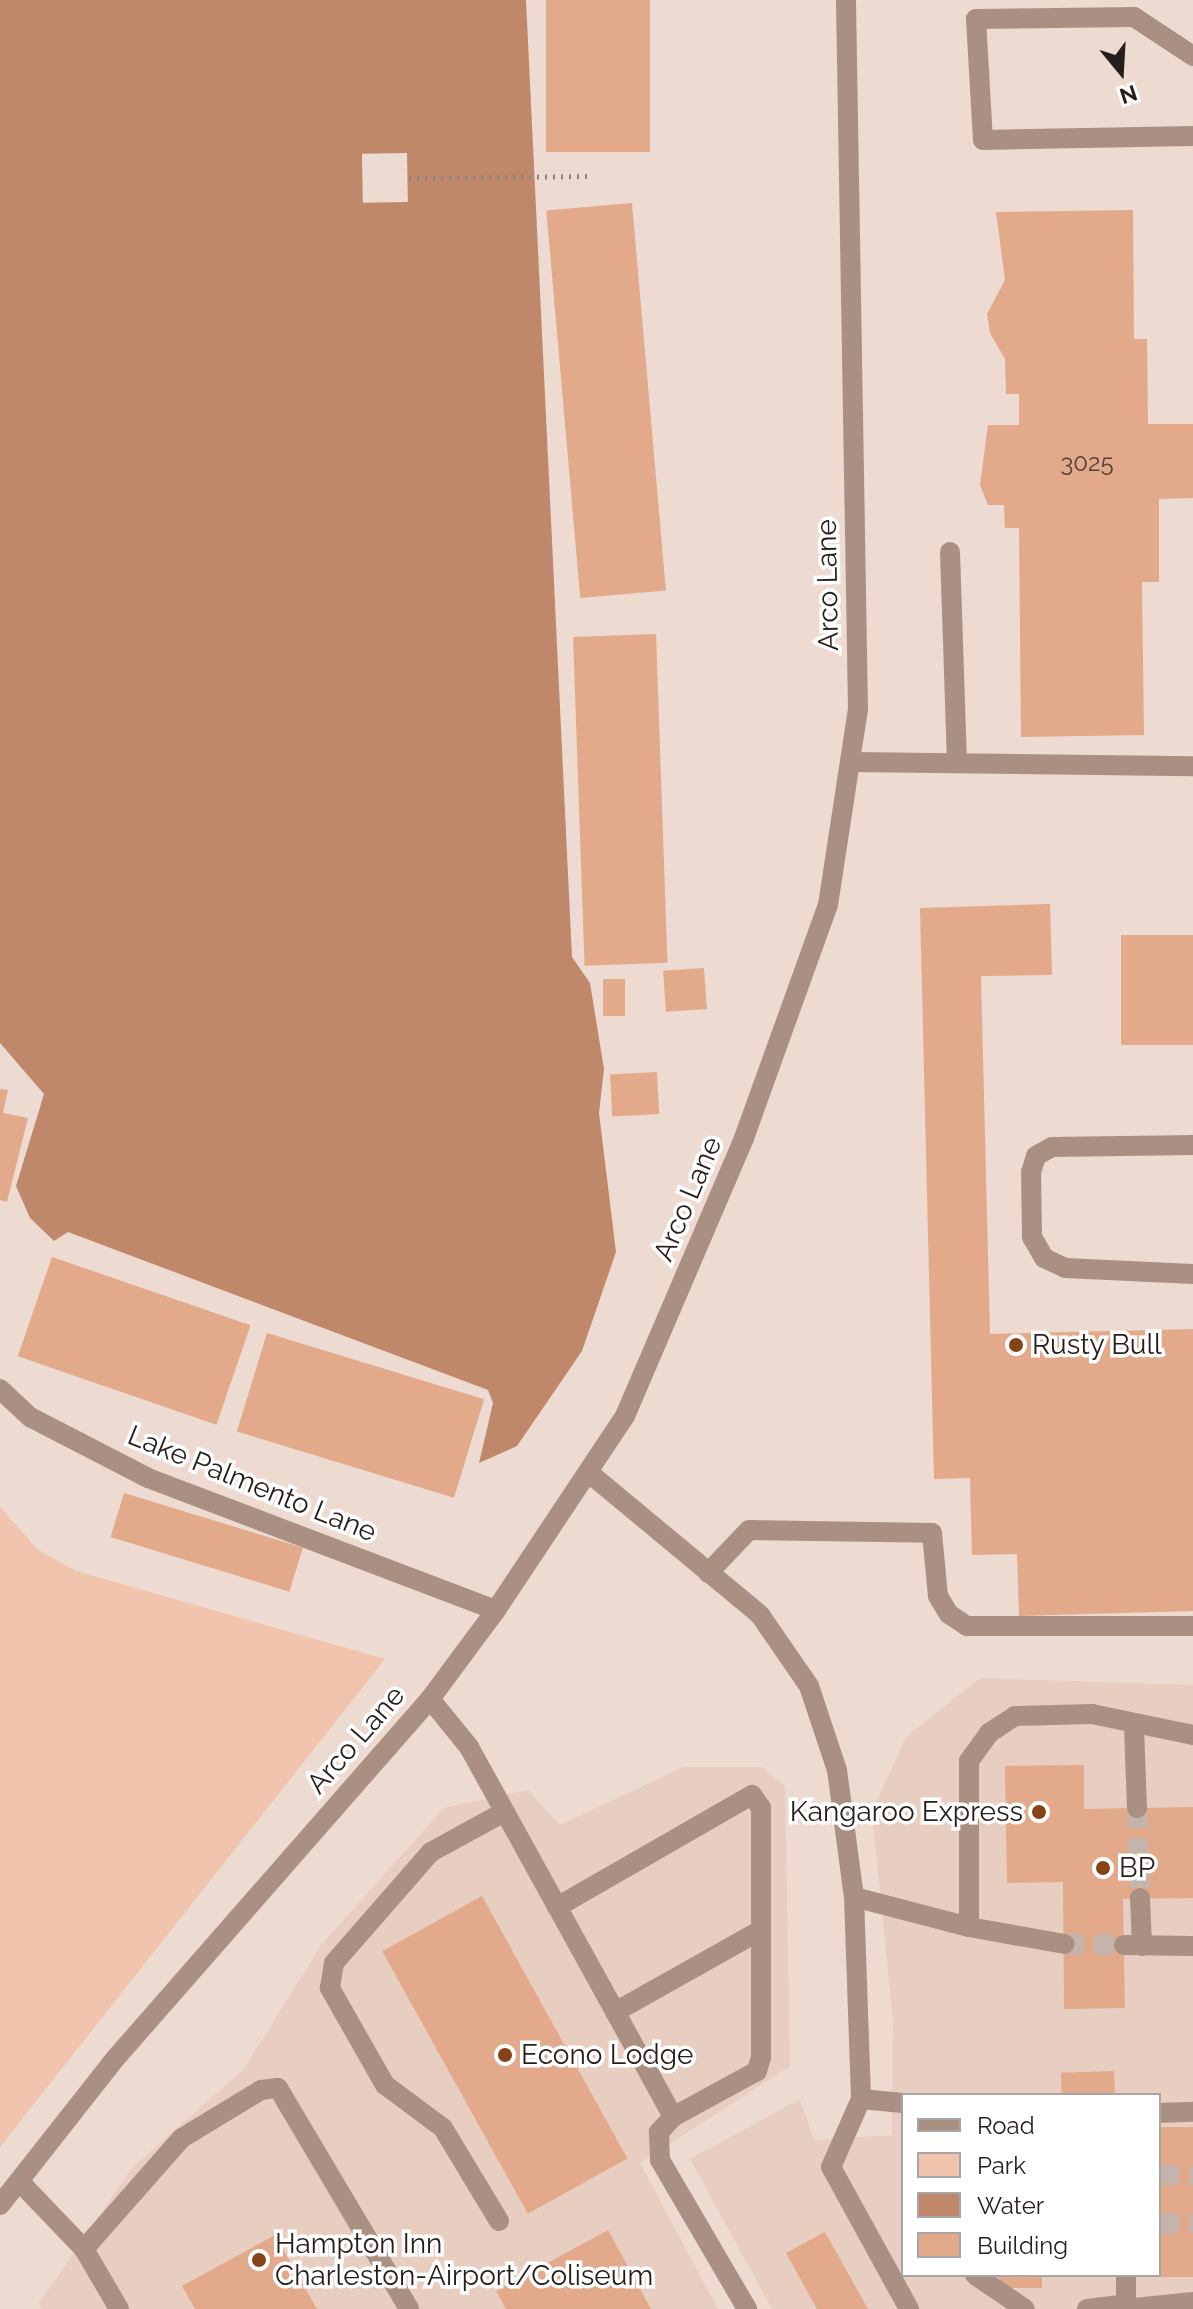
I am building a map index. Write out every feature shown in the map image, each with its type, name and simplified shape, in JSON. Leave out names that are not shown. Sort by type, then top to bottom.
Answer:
[{"type":"street","name":"Arco Lane","points":[[0,2205],[114,2060],[430,1699],[496,1610],[625,1416],[744,1138],[828,905],[858,710],[846,0]]},
{"type":"street","points":[[1193,56],[1134,17],[976,19],[983,140],[1193,136]]},
{"type":"street","points":[[950,552],[957,763]]},
{"type":"street","points":[[850,762],[1193,766]]},
{"type":"street","points":[[1193,1145],[1052,1147],[1036,1156],[1032,1237],[1044,1258],[1065,1268],[1193,1274]]},
{"type":"street","name":"Lake Palmento Lane","points":[[0,1389],[30,1417],[148,1478],[496,1610]]},
{"type":"street","points":[[588,1472],[760,1615],[809,1686],[837,1770],[854,1897],[861,2099],[831,2167],[909,2309]]},
{"type":"street","points":[[708,1573],[749,1530],[932,1533],[938,1596],[949,1614],[967,1626],[1193,1626]]},
{"type":"street","points":[[430,1699],[469,1747],[673,2117]]},
{"type":"street","points":[[969,1927],[969,1761],[989,1733],[1015,1716],[1092,1714],[1134,1727],[1193,1735]]},
{"type":"street","points":[[1134,1727],[1137,1808]]},
{"type":"street","points":[[557,1907],[752,1795],[761,1808],[757,2071],[673,2117],[659,2132],[660,2160],[747,2309]]},
{"type":"street","points":[[499,2221],[443,2128],[385,2085],[330,1988],[334,1963],[431,1852],[504,1812]]},
{"type":"street","points":[[854,1897],[969,1927],[1064,1944]]},
{"type":"street","points":[[1140,1898],[1133,1945],[1193,1946]]},
{"type":"street","points":[[615,2012],[761,1930]]},
{"type":"street","points":[[84,2249],[182,2138],[261,2090],[278,2088],[409,2309]]},
{"type":"street","points":[[861,2099],[901,2103]]},
{"type":"street","points":[[1161,2113],[1193,2112]]},
{"type":"street","points":[[19,2181],[84,2249],[119,2309]]},
{"type":"street","points":[[978,2277],[1025,2309]]},
{"type":"street","points":[[1125,2307],[1126,2277]]},
{"type":"street","points":[[1087,2309],[1193,2302]]},
{"type":"path","points":[[409,178],[591,176]]},
{"type":"shaded area","points":[[980,1678],[1193,1685],[1193,2309],[772,2309],[690,2159],[800,2099],[814,2140],[892,2135],[893,2021],[872,1812],[906,1737]]},
{"type":"shaded area","points":[[683,1767],[761,1767],[785,1786],[790,2066],[640,2163],[718,2309],[42,2309],[39,2303],[133,2167],[243,2070],[322,1944],[444,1808],[528,1790],[560,1825]]},
{"type":"green space","points":[[0,1507],[38,1550],[76,1571],[385,1659],[0,2147]]},
{"type":"water","points":[[0,0],[526,0],[572,957],[590,983],[604,1069],[599,1113],[616,1252],[582,1351],[517,1446],[479,1463],[493,1403],[488,1390],[68,1232],[54,1241],[30,1218],[16,1186],[44,1094],[0,1043]]},
{"type":"pier","points":[[407,153],[408,202],[363,203],[362,154]]},
{"type":"building","points":[[546,0],[650,0],[650,152],[546,152]]},
{"type":"building","points":[[632,203],[666,591],[580,598],[546,210]]},
{"type":"building","points":[[1133,210],[1134,339],[1147,339],[1148,424],[1193,424],[1193,498],[1159,499],[1159,582],[1142,582],[1144,735],[1021,737],[1019,528],[1005,528],[1004,505],[988,505],[980,485],[988,425],[1019,425],[1019,394],[1006,394],[1005,359],[990,333],[987,314],[1005,280],[996,212]]},
{"type":"building","points":[[656,634],[667,963],[585,966],[573,637]]},
{"type":"building","points":[[1050,904],[1052,975],[981,976],[990,1334],[1193,1329],[1193,1611],[1019,1616],[1017,1554],[972,1555],[970,1478],[934,1479],[920,908]]},
{"type":"building","points":[[1121,935],[1193,935],[1193,1045],[1121,1045]]},
{"type":"building","points":[[704,968],[707,1009],[666,1012],[663,971]]},
{"type":"building","points":[[603,979],[625,979],[625,1016],[603,1016]]},
{"type":"building","points":[[657,1072],[659,1114],[612,1116],[610,1074]]},
{"type":"building","points":[[0,1089],[8,1090],[3,1113],[28,1118],[7,1202],[0,1200]]},
{"type":"building","points":[[52,1257],[251,1325],[216,1425],[18,1356]]},
{"type":"building","points":[[267,1333],[484,1399],[454,1498],[237,1431]]},
{"type":"building","points":[[124,1493],[303,1548],[289,1592],[111,1537]]},
{"type":"building","points":[[1084,1765],[1084,1809],[1193,1807],[1193,1898],[1123,1899],[1125,2008],[1064,2009],[1063,1882],[1007,1883],[1005,1766]]},
{"type":"building","name":"Econo Lodge","points":[[482,1896],[627,2158],[528,2214],[382,1951]]},
{"type":"building","points":[[1114,2071],[1115,2093],[1062,2093],[1061,2073]]},
{"type":"building","points":[[1161,2127],[1193,2127],[1193,2277],[1161,2277]]},
{"type":"building","points":[[608,2230],[651,2309],[506,2309],[496,2291]]},
{"type":"building","points":[[825,2232],[868,2309],[817,2309],[786,2253]]},
{"type":"building","name":"Hampton Inn Charleston-Airport/Coliseum","points":[[275,2235],[317,2309],[195,2309],[182,2286]]},
{"type":"building","points":[[998,2277],[1042,2277],[1042,2288],[1005,2288]]},
{"type":"tunnel","points":[[1137,1808],[1140,1898]]},
{"type":"tunnel","points":[[1064,1944],[1124,1945]]},
{"type":"tunnel","points":[[1161,2175],[1193,2175]]},
{"type":"tunnel","points":[[1161,2224],[1193,2223]]},
{"type":"place","name":"Rusty Bull","points":[[1016,1345]]},
{"type":"place","name":"Kangaroo Express","points":[[1039,1812]]},
{"type":"place","name":"BP","points":[[1103,1868]]},
{"type":"place","name":"Econo Lodge","points":[[505,2055]]},
{"type":"place","name":"Hampton Inn Charleston-Airport/Coliseum","points":[[259,2260]]}]
